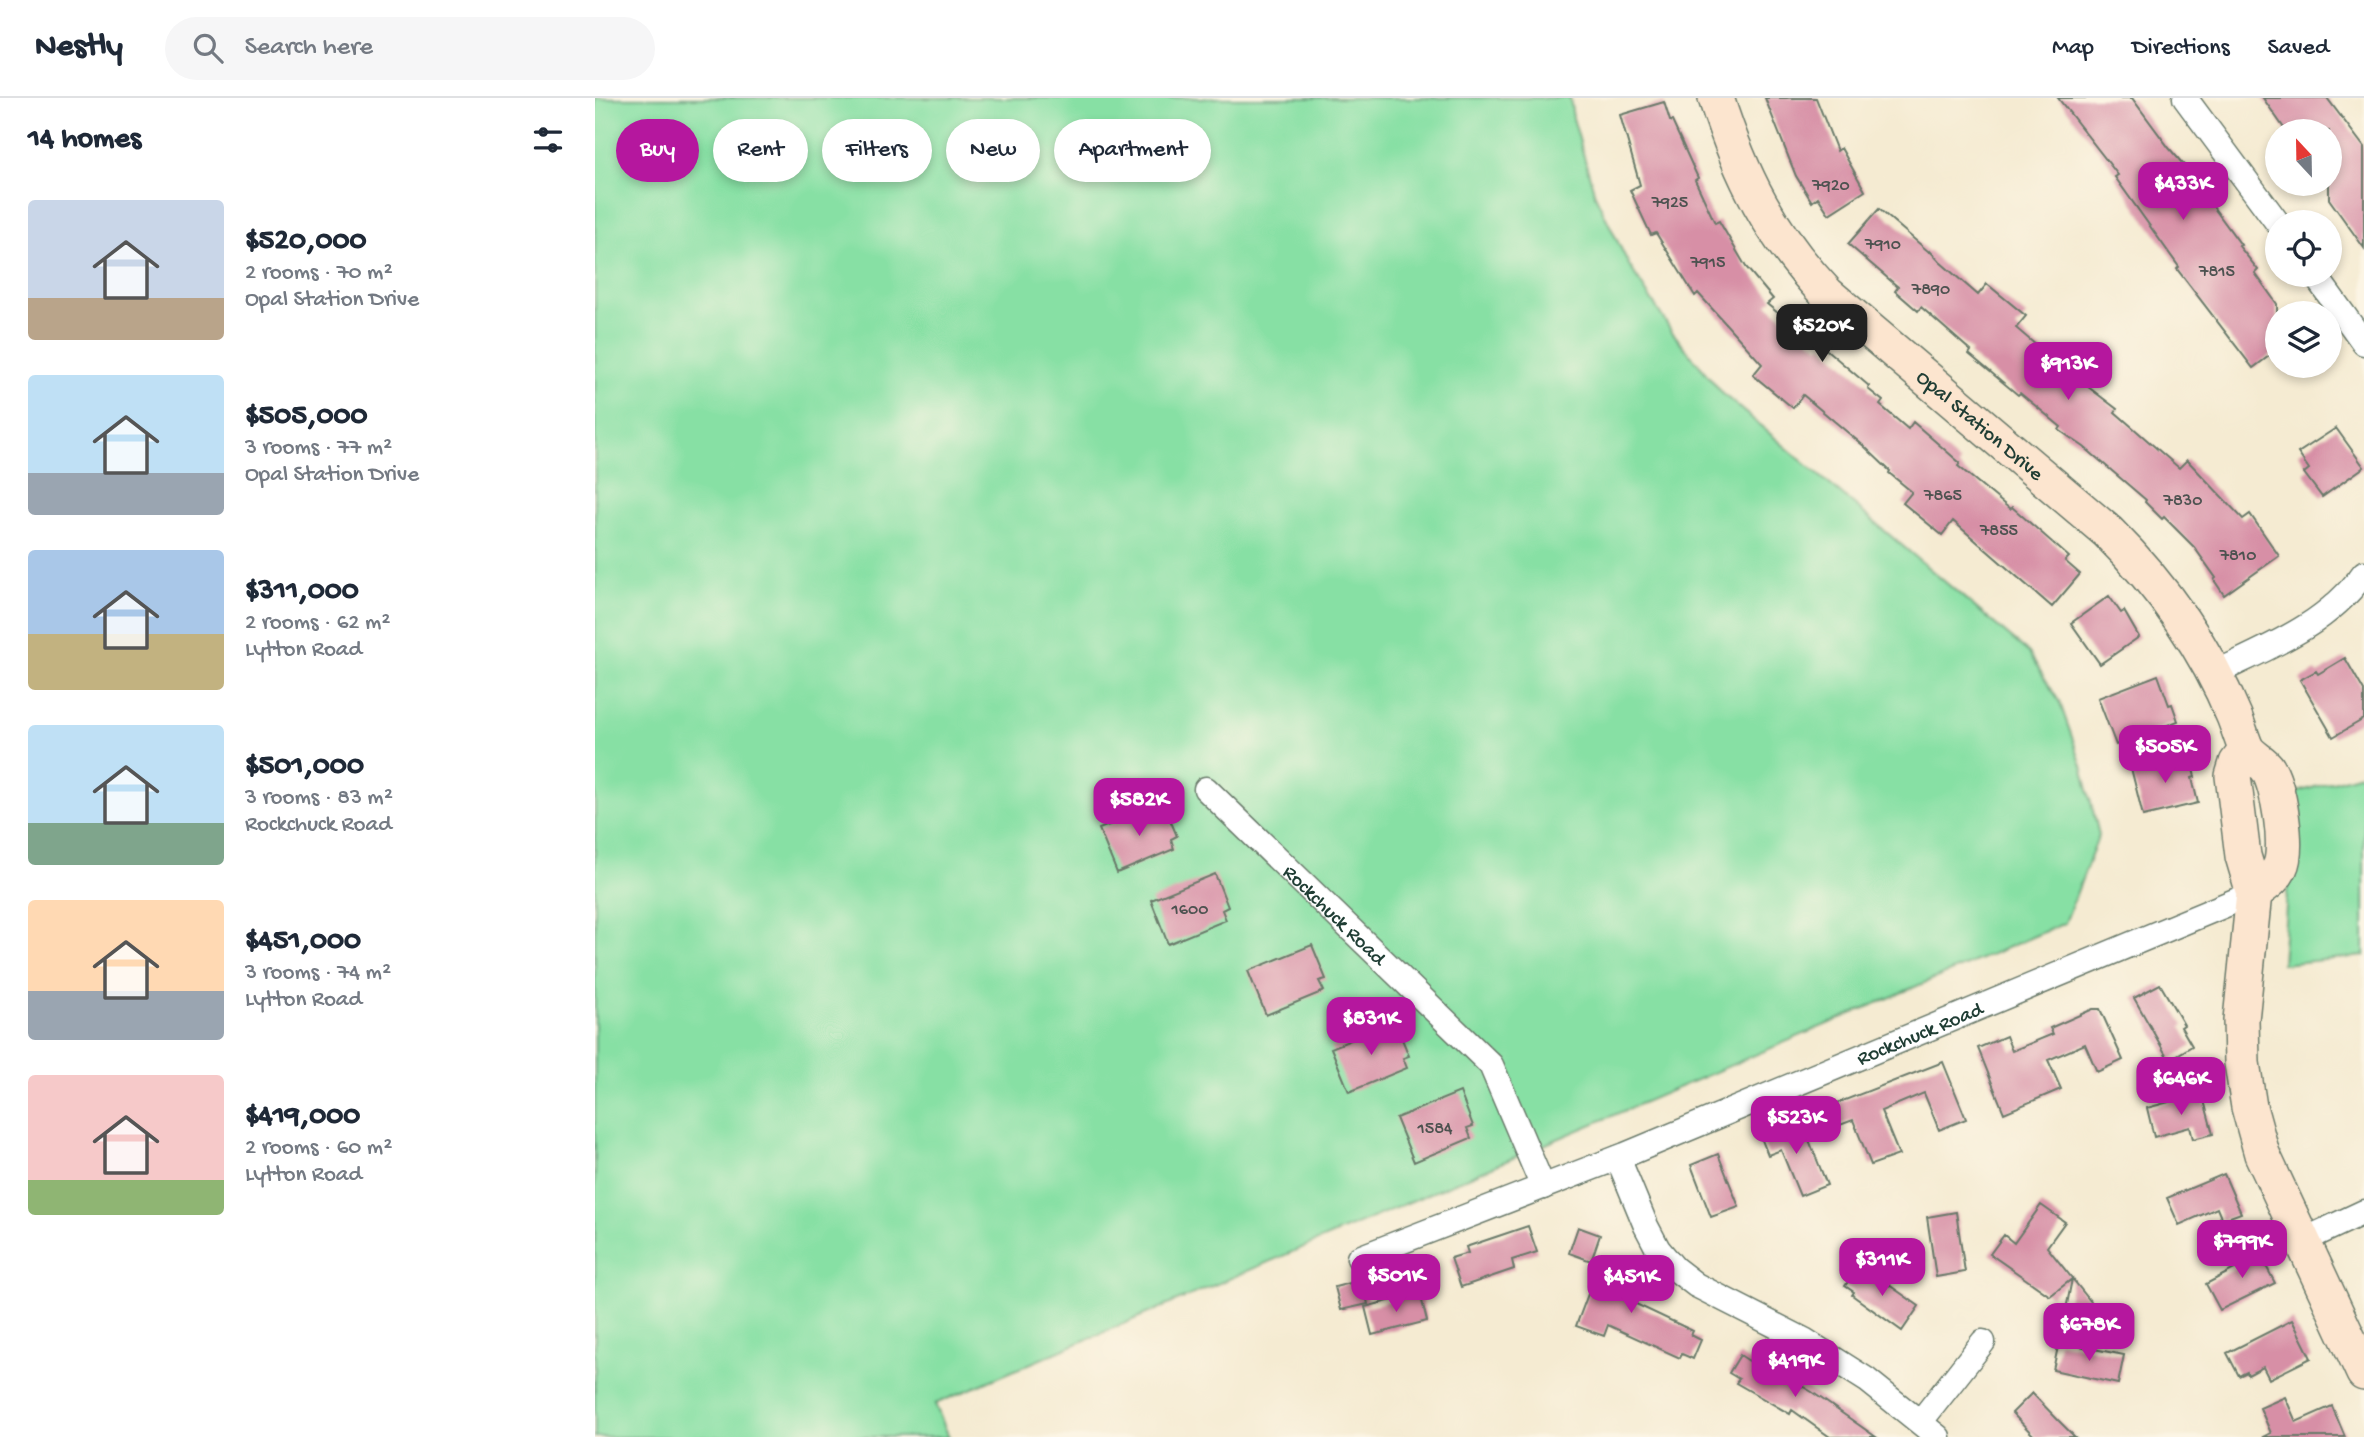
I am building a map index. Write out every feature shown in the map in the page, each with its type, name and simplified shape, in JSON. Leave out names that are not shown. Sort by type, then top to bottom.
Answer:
[{"type":"street","name":"Opal Station Drive","points":[[1716,98],[1733,148],[1755,196],[1774,231],[1798,264],[1827,294],[2108,532],[2165,595],[2196,641],[2234,716],[2247,750],[2237,763],[2233,776],[2243,856],[2254,893]]},
{"type":"street","points":[[2185,98],[2268,210]]},
{"type":"street","points":[[2324,287],[2364,343]]},
{"type":"street","points":[[2213,674],[2322,617],[2349,594],[2364,573]]},
{"type":"street","name":"Rockchuck Road","points":[[1206,789],[1491,1065],[1543,1187]]},
{"type":"street","points":[[2254,893],[2241,1020],[2242,1063],[2249,1107],[2262,1154],[2364,1374]]},
{"type":"street","name":"Rockchuck Road","points":[[1359,1258],[1618,1158],[2254,893]]},
{"type":"street","points":[[1618,1158],[1646,1226],[1658,1249],[1674,1268],[1696,1286],[1804,1340],[1867,1380],[1930,1429],[1983,1342]]},
{"type":"street","points":[[2302,1241],[2364,1212]]},
{"type":"green space","points":[[595,98],[1570,98],[1595,195],[1629,265],[1672,332],[1723,394],[2029,653],[2060,703],[2082,766],[2099,835],[2065,923],[935,1404],[949,1437],[595,1437]]},
{"type":"green space","points":[[2364,773],[2364,956],[2282,964],[2294,793]]},
{"type":"building","points":[[1765,98],[1816,98],[1837,151],[1841,148],[1865,191],[1829,214],[1818,197],[1812,202],[1796,176]]},
{"type":"building","points":[[2058,98],[2132,98],[2169,148],[2203,187],[2200,189],[2258,270],[2255,273],[2275,301],[2265,301],[2265,359],[2253,368],[2177,269],[2179,267],[2115,177],[2118,175]]},
{"type":"building","points":[[2263,98],[2327,98],[2364,147],[2364,248],[2342,217],[2342,210],[2337,210],[2329,199],[2329,196],[2342,196],[2342,119],[2278,119]]},
{"type":"building","points":[[1664,102],[1715,223],[1719,221],[1746,267],[1773,299],[1767,304],[1869,386],[1868,389],[1883,401],[1880,405],[1908,429],[1913,422],[1960,463],[1958,466],[2010,509],[2012,507],[2069,557],[2065,561],[2080,574],[2052,607],[1953,521],[1942,535],[1903,503],[1912,492],[1889,473],[1865,447],[1803,395],[1793,408],[1753,375],[1762,364],[1698,293],[1695,296],[1656,233],[1651,235],[1630,190],[1640,185],[1620,115]]},
{"type":"building","points":[[1879,209],[1978,295],[1987,284],[2026,316],[2016,328],[2117,409],[2115,412],[2179,468],[2187,460],[2243,519],[2250,514],[2279,556],[2224,595],[2214,580],[2216,578],[2194,547],[2164,517],[2162,519],[2146,500],[2084,447],[2059,430],[2061,427],[2020,393],[2018,395],[1969,354],[1971,351],[1921,307],[1918,311],[1895,291],[1898,287],[1848,244]]},
{"type":"building","points":[[2336,428],[2364,467],[2322,497],[2304,473],[2309,469],[2298,453]]},
{"type":"building","points":[[2109,596],[2121,613],[2124,611],[2139,637],[2100,664],[2071,623]]},
{"type":"building","points":[[2345,658],[2364,691],[2364,719],[2333,737],[2300,680],[2316,671],[2318,674]]},
{"type":"building","points":[[2158,675],[2178,721],[2116,745],[2098,698]]},
{"type":"building","points":[[2189,753],[2198,803],[2143,816],[2131,768]]},
{"type":"building","points":[[1163,803],[1177,836],[1171,839],[1174,849],[1117,873],[1099,829]]},
{"type":"building","points":[[1215,874],[1228,907],[1222,910],[1226,920],[1168,944],[1151,900]]},
{"type":"building","points":[[1312,945],[1326,979],[1319,981],[1324,991],[1266,1015],[1248,971]]},
{"type":"building","points":[[2160,984],[2184,1025],[2181,1027],[2192,1046],[2169,1060],[2134,998]]},
{"type":"building","points":[[2093,1009],[2100,1009],[2123,1060],[2097,1072],[2085,1044],[2048,1060],[2061,1089],[2004,1113],[1978,1048],[2006,1036],[2012,1051],[2053,1034],[2050,1028]]},
{"type":"building","points":[[1395,1022],[1409,1056],[1403,1058],[1407,1068],[1349,1092],[1331,1048]]},
{"type":"building","points":[[1943,1062],[1966,1119],[1939,1130],[1924,1093],[1881,1111],[1899,1155],[1871,1165],[1853,1120],[1840,1125],[1832,1105]]},
{"type":"building","points":[[1460,1092],[1473,1126],[1467,1128],[1471,1138],[1414,1162],[1396,1118]]},
{"type":"building","points":[[2202,1093],[2213,1134],[2193,1139],[2190,1127],[2154,1137],[2147,1108]]},
{"type":"building","points":[[1801,1120],[1827,1185],[1800,1196],[1781,1150],[1768,1155],[1760,1135]]},
{"type":"building","points":[[1718,1154],[1739,1207],[1711,1217],[1691,1165]]},
{"type":"building","points":[[2224,1174],[2241,1213],[2222,1220],[2217,1208],[2179,1225],[2167,1198]]},
{"type":"building","points":[[2041,1205],[2065,1222],[2047,1247],[2095,1307],[2061,1335],[2072,1279],[2050,1296],[1990,1254],[2004,1235],[2014,1243]]},
{"type":"building","points":[[1956,1212],[1965,1272],[1936,1277],[1927,1217]]},
{"type":"building","points":[[1528,1226],[1537,1252],[1512,1260],[1514,1269],[1461,1287],[1451,1258],[1468,1253],[1466,1247]]},
{"type":"building","points":[[1578,1227],[1600,1235],[1591,1261],[1569,1253]]},
{"type":"building","points":[[2255,1245],[2275,1283],[2220,1310],[2206,1284],[2242,1265],[2237,1254]]},
{"type":"building","points":[[1602,1257],[1629,1267],[1619,1296],[1693,1331],[1691,1335],[1701,1340],[1693,1359],[1682,1354],[1680,1358],[1608,1325],[1604,1336],[1576,1326]]},
{"type":"building","points":[[1858,1268],[1866,1274],[1869,1271],[1919,1306],[1902,1331],[1852,1295],[1854,1292],[1845,1286]]},
{"type":"building","points":[[1362,1280],[1368,1304],[1341,1310],[1335,1287]]},
{"type":"building","points":[[1420,1293],[1427,1321],[1372,1335],[1365,1307]]},
{"type":"building","points":[[2292,1320],[2311,1358],[2269,1379],[2263,1367],[2248,1375],[2247,1372],[2239,1376],[2227,1353]]},
{"type":"building","points":[[2059,1342],[2124,1355],[2118,1384],[2053,1370]]},
{"type":"building","points":[[1740,1355],[1749,1361],[1752,1357],[1812,1392],[1876,1437],[1830,1437],[1792,1410],[1790,1414],[1736,1383],[1739,1379],[1729,1373]]},
{"type":"building","points":[[2032,1393],[2075,1437],[2035,1437],[2012,1413]]},
{"type":"building","points":[[2285,1397],[2296,1422],[2332,1406],[2345,1437],[2263,1437],[2271,1433],[2260,1408]]}]
